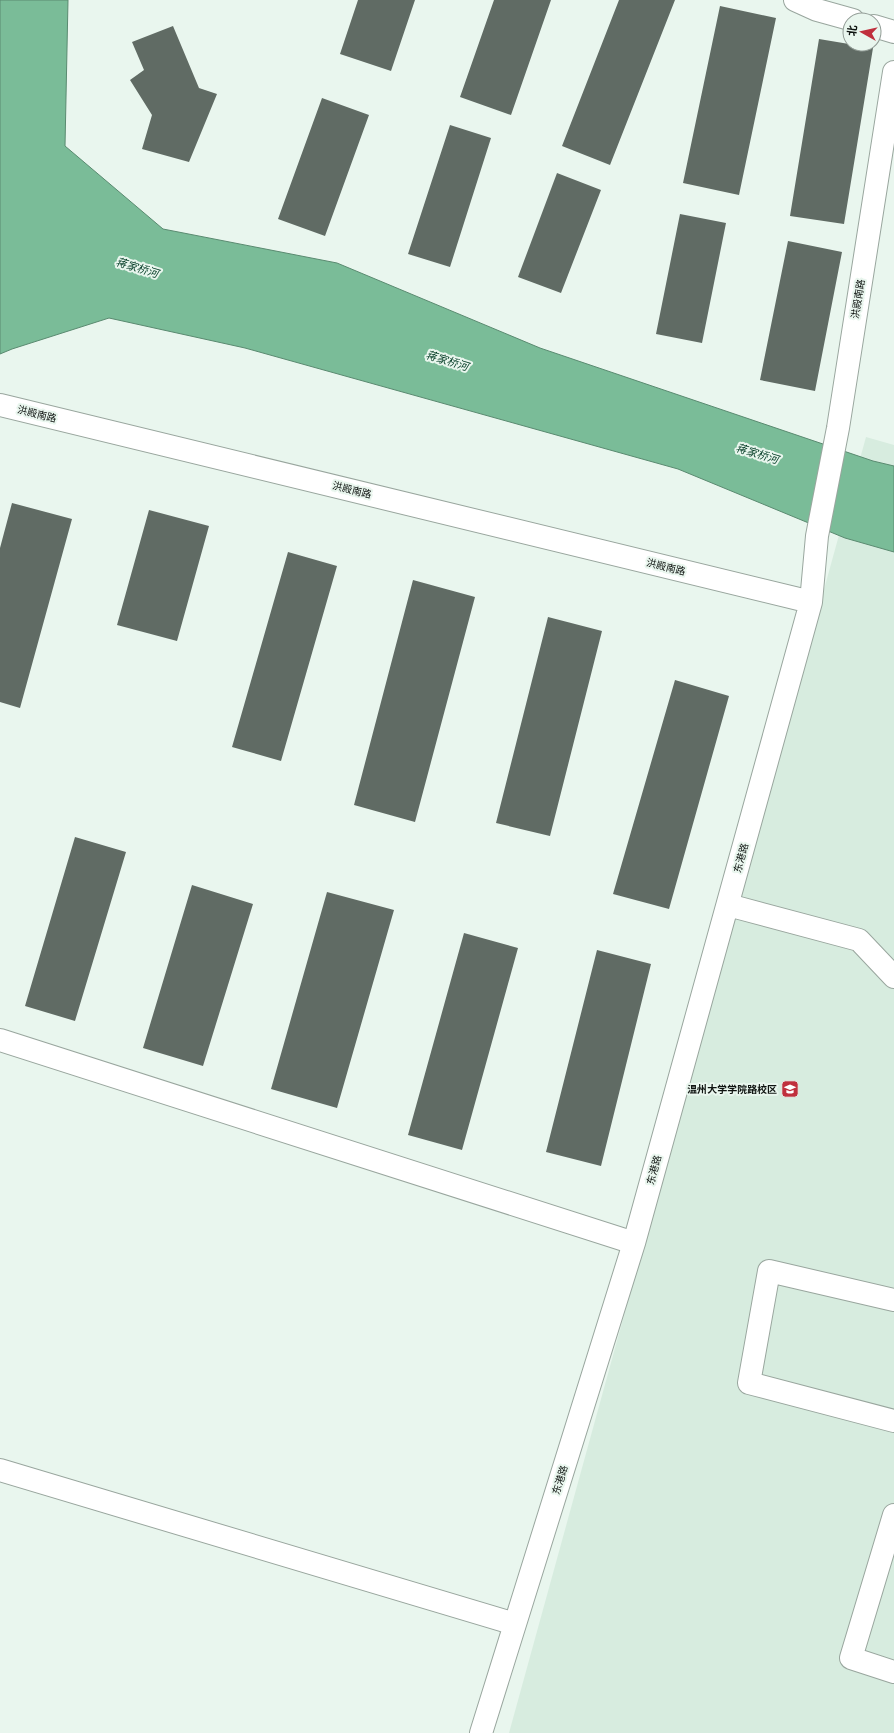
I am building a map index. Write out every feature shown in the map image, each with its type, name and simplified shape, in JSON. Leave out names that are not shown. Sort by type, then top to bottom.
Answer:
[{"type":"street","points":[[795,0],[817,10],[842,17]]},
{"type":"street","points":[[882,28],[894,32]]},
{"type":"street","name":"洪殿南路","points":[[0,405],[811,602],[817,536],[838,428],[894,72]]},
{"type":"street","name":"东港路","points":[[481,1733],[634,1243],[811,602]]},
{"type":"street","points":[[728,905],[859,940],[894,977]]},
{"type":"street","points":[[0,1040],[634,1243]]},
{"type":"street","points":[[894,1300],[769,1271],[750,1383],[894,1421]]},
{"type":"street","points":[[0,1470],[515,1624]]},
{"type":"street","points":[[894,1515],[851,1658],[894,1672]]},
{"type":"shaded area","name":"温州大学学院路校区","points":[[866,437],[894,445],[894,1733],[509,1733]]},
{"type":"water","name":"蒋家桥河","points":[[0,0],[68,0],[65,146],[163,229],[337,263],[540,348],[873,461],[894,466],[894,552],[845,538],[678,469],[245,348],[109,318],[0,354]]},
{"type":"building","points":[[358,0],[415,0],[391,71],[340,54]]},
{"type":"building","points":[[494,0],[551,0],[511,115],[460,97]]},
{"type":"building","points":[[619,0],[675,0],[610,165],[562,146]]},
{"type":"building","points":[[720,6],[776,18],[739,195],[683,183]]},
{"type":"building","points":[[173,26],[199,88],[217,94],[189,162],[142,149],[152,115],[130,80],[144,70],[132,42]]},
{"type":"building","points":[[819,39],[842,43],[842,52],[872,52],[844,224],[790,216]]},
{"type":"building","points":[[322,98],[369,115],[325,236],[278,219]]},
{"type":"building","points":[[450,125],[491,138],[450,267],[408,254]]},
{"type":"building","points":[[557,173],[601,190],[561,293],[518,277]]},
{"type":"building","points":[[680,214],[726,223],[702,343],[656,334]]},
{"type":"building","points":[[788,241],[842,252],[815,391],[760,380]]},
{"type":"building","points":[[12,503],[72,519],[20,708],[0,702],[0,548]]},
{"type":"building","points":[[149,510],[209,526],[177,641],[117,625]]},
{"type":"building","points":[[288,552],[337,566],[281,761],[232,747]]},
{"type":"building","points":[[413,580],[475,597],[415,822],[354,805]]},
{"type":"building","points":[[548,617],[602,631],[550,836],[496,823]]},
{"type":"building","points":[[675,680],[729,696],[669,909],[613,894]]},
{"type":"building","points":[[75,837],[126,852],[75,1021],[25,1006]]},
{"type":"building","points":[[192,885],[253,904],[203,1066],[143,1048]]},
{"type":"building","points":[[327,892],[394,910],[337,1108],[271,1089]]},
{"type":"building","points":[[464,933],[518,948],[462,1150],[408,1135]]},
{"type":"building","points":[[597,950],[651,964],[601,1166],[546,1152]]},
{"type":"place","name":"温州大学学院路校区","points":[[790,1089]]}]
